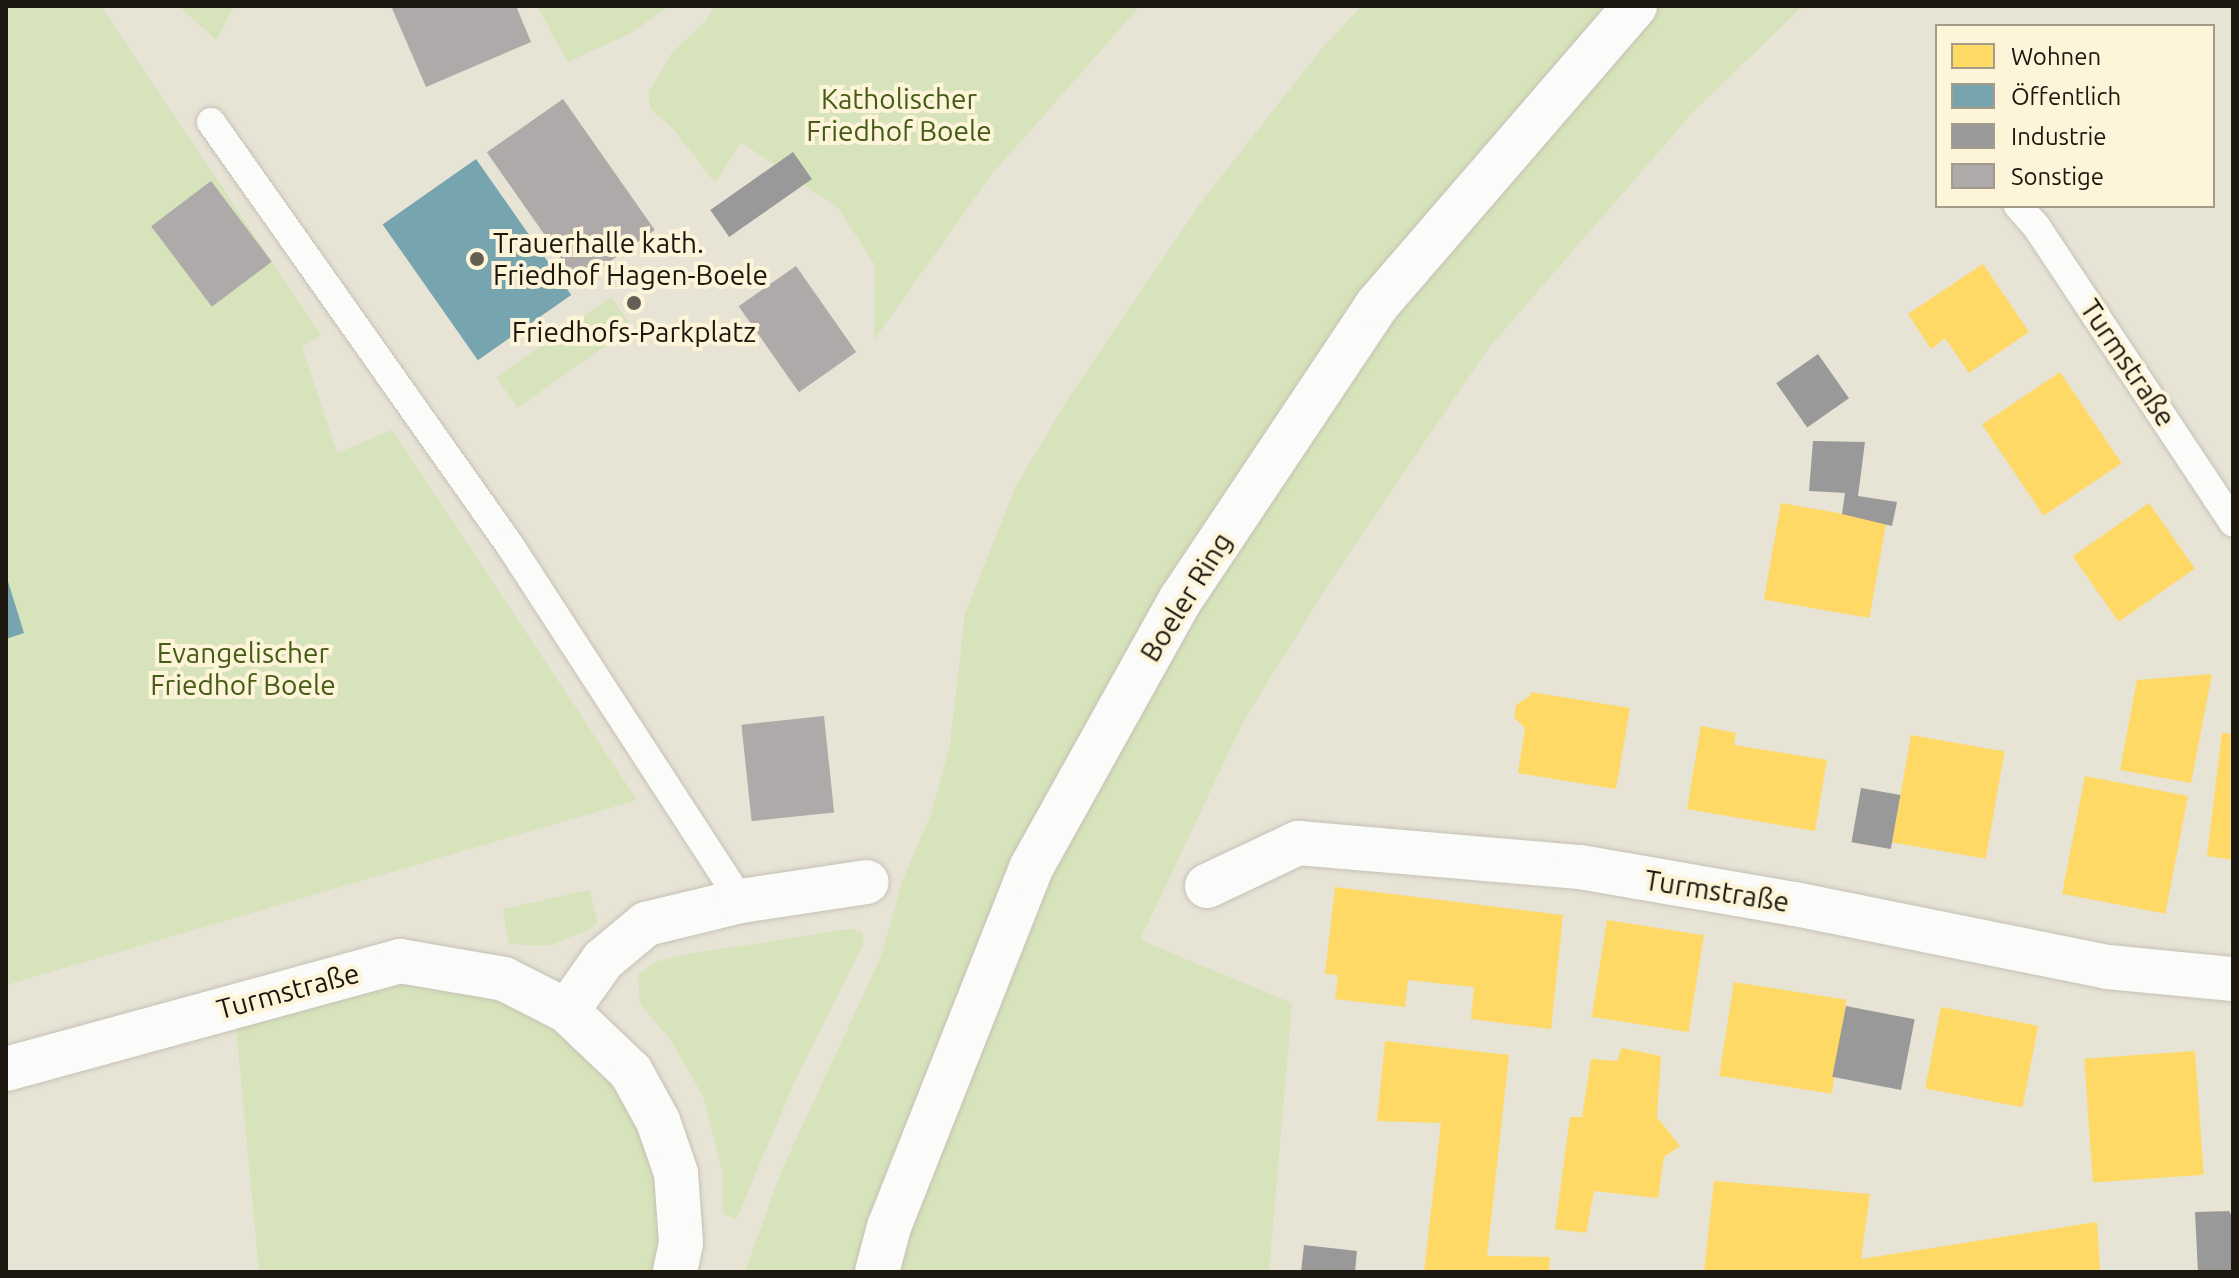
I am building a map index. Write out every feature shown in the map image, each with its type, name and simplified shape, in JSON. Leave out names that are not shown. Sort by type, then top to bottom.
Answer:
[{"type":"street","name":"Boeler Ring","points":[[877,1272],[889,1227],[1031,868],[1181,599],[1377,305],[1635,6]]},
{"type":"street","name":"Turmstraße","points":[[1207,886],[1298,843],[1580,867],[1795,904],[2108,967],[2233,979]]},
{"type":"street","points":[[567,1011],[603,960],[646,924],[741,901],[867,882]]},
{"type":"street","name":"Turmstraße","points":[[6,1069],[400,961],[504,979],[567,1011],[631,1072],[658,1121],[676,1173],[681,1243],[675,1272]]},
{"type":"lane","points":[[211,122],[511,547],[741,901]]},
{"type":"lane","name":"Turmstraße","points":[[2011,208],[2045,239],[2233,522]]},
{"type":"green space","name":"Evangelischer Friedhof Boele","points":[[6,6],[101,6],[321,335],[302,347],[337,453],[392,430],[637,800],[6,985]]},
{"type":"green space","points":[[179,6],[234,6],[216,40]]},
{"type":"green space","points":[[537,6],[670,6],[629,34],[568,62]]},
{"type":"green space","name":"Katholischer Friedhof Boele","points":[[715,6],[1140,6],[991,175],[874,340],[875,265],[838,208],[741,142],[715,183],[675,131],[650,108],[649,92],[671,54],[705,22]]},
{"type":"green space","points":[[1362,6],[1803,6],[1694,111],[1487,350],[1326,588],[1243,722],[1140,940],[1292,1003],[1269,1272],[745,1272],[781,1172],[881,957],[902,882],[931,814],[950,745],[965,614],[1015,488],[1070,396],[1202,201],[1324,46]]},
{"type":"green space","points":[[611,297],[632,327],[518,408],[496,377]]},
{"type":"green space","points":[[589,890],[598,923],[588,930],[548,946],[509,944],[503,909]]},
{"type":"green space","points":[[849,929],[862,932],[864,943],[794,1083],[736,1220],[723,1213],[723,1174],[703,1096],[670,1039],[640,1004],[638,975],[655,962],[677,956]]},
{"type":"green space","points":[[400,961],[504,979],[631,1072],[675,1272],[259,1272],[234,1005]]},
{"type":"building: Wohnen","points":[[1983,264],[2029,332],[1969,373],[1945,338],[1931,349],[1908,314]]},
{"type":"building: Wohnen","points":[[2060,372],[2122,463],[2044,516],[1982,425]]},
{"type":"building: Wohnen","points":[[1781,503],[1886,522],[1869,618],[1764,600]]},
{"type":"building: Wohnen","points":[[2149,503],[2195,569],[2119,622],[2073,556]]},
{"type":"building: Wohnen","points":[[2212,674],[2191,783],[2120,770],[2137,680]]},
{"type":"building: Wohnen","points":[[1531,692],[1630,708],[1616,789],[1518,773],[1525,728],[1514,717],[1516,705]]},
{"type":"building: Wohnen","points":[[1701,726],[1736,733],[1734,745],[1827,760],[1815,831],[1687,809]]},
{"type":"building: Wohnen","points":[[2222,733],[2233,734],[2233,860],[2207,856]]},
{"type":"building: Wohnen","points":[[1911,735],[2005,751],[1986,859],[1892,842]]},
{"type":"building: Wohnen","points":[[2085,776],[2188,796],[2165,914],[2062,894]]},
{"type":"building: Wohnen","points":[[1335,887],[1563,915],[1551,1029],[1471,1019],[1474,987],[1408,980],[1405,1007],[1335,999],[1338,975],[1325,974]]},
{"type":"building: Wohnen","points":[[1607,920],[1704,935],[1688,1032],[1592,1017]]},
{"type":"building: Wohnen","points":[[1734,982],[1847,1000],[1832,1094],[1719,1076]]},
{"type":"building: Wohnen","points":[[1941,1007],[2038,1026],[2022,1107],[1925,1088]]},
{"type":"building: Wohnen","points":[[1385,1041],[1509,1055],[1487,1256],[1550,1257],[1549,1272],[1424,1272],[1441,1123],[1377,1121]]},
{"type":"building: Wohnen","points":[[1622,1048],[1661,1056],[1657,1117],[1680,1146],[1664,1157],[1658,1198],[1594,1191],[1586,1233],[1555,1229],[1570,1117],[1582,1117],[1591,1059],[1617,1061]]},
{"type":"building: Wohnen","points":[[2195,1051],[2204,1175],[2093,1182],[2084,1059]]},
{"type":"building: Wohnen","points":[[1714,1181],[1870,1194],[1861,1259],[2097,1222],[2100,1272],[1704,1272]]},
{"type":"building: Öffentlich","name":"Trauerhalle kath. Friedhof Hagen-Boele","points":[[476,159],[571,295],[478,360],[383,224]]},
{"type":"building: Öffentlich","points":[[6,575],[24,633],[6,639]]},
{"type":"building: Industrie","points":[[793,152],[812,179],[729,237],[710,210]]},
{"type":"building: Industrie","points":[[1818,354],[1849,398],[1807,427],[1776,383]]},
{"type":"building: Industrie","points":[[1813,441],[1865,442],[1858,496],[1897,502],[1892,526],[1842,514],[1845,493],[1809,491]]},
{"type":"building: Industrie","points":[[1861,788],[1900,795],[1891,849],[1851,842]]},
{"type":"building: Industrie","points":[[1846,1006],[1915,1019],[1901,1090],[1832,1077]]},
{"type":"building: Industrie","points":[[2229,1211],[2233,1217],[2233,1272],[2198,1272],[2195,1212]]},
{"type":"building: Industrie","points":[[1304,1245],[1357,1251],[1355,1272],[1301,1272]]},
{"type":"building: Sonstige","points":[[391,6],[516,6],[531,42],[426,87]]},
{"type":"building: Sonstige","points":[[563,99],[655,230],[579,283],[487,152]]},
{"type":"building: Sonstige","points":[[211,181],[272,262],[212,307],[151,226]]},
{"type":"building: Sonstige","points":[[796,266],[856,352],[799,392],[739,306]]},
{"type":"building: Sonstige","points":[[824,716],[834,812],[752,821],[741,725]]},
{"type":"place","name":"Trauerhalle kath. Friedhof Hagen-Boele","points":[[477,259]]},
{"type":"place","name":"Friedhofs-Parkplatz","points":[[634,303]]}]
